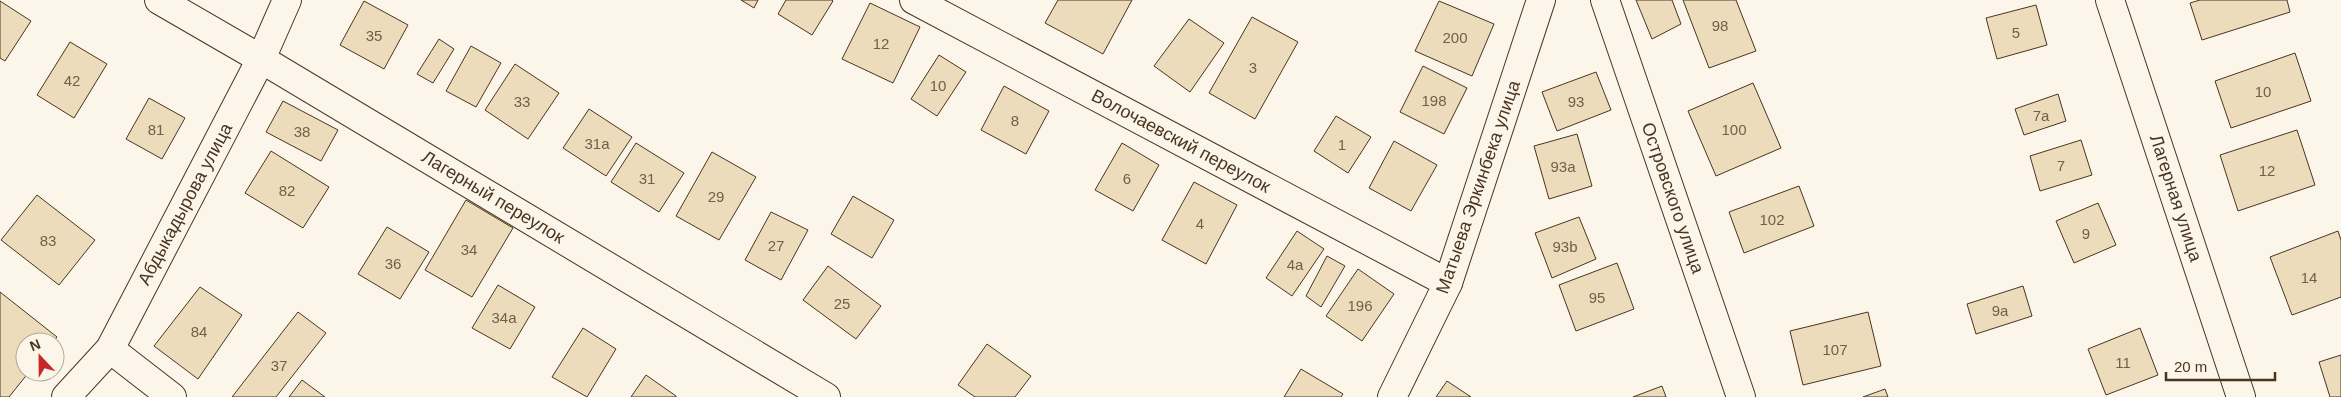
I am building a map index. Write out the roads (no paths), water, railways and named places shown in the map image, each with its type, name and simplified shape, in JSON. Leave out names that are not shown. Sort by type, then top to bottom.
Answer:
[{"type":"street","name":"Лагерный переулок","points":[[158,0],[262,59],[826,397]]},
{"type":"street","name":"Абдыкадырова улица","points":[[66,397],[110,349],[262,59],[287,0]]},
{"type":"street","name":"Волочаевский переулок","points":[[914,0],[1448,283]]},
{"type":"street","name":"Матыева Эркинбека улица","points":[[1392,397],[1448,283],[1541,0]]},
{"type":"street","name":"Островского улица","points":[[1605,0],[1741,397]]},
{"type":"street","name":"Лагерная улица","points":[[2110,0],[2242,397]]},
{"type":"street","points":[[110,349],[172,397]]}]
